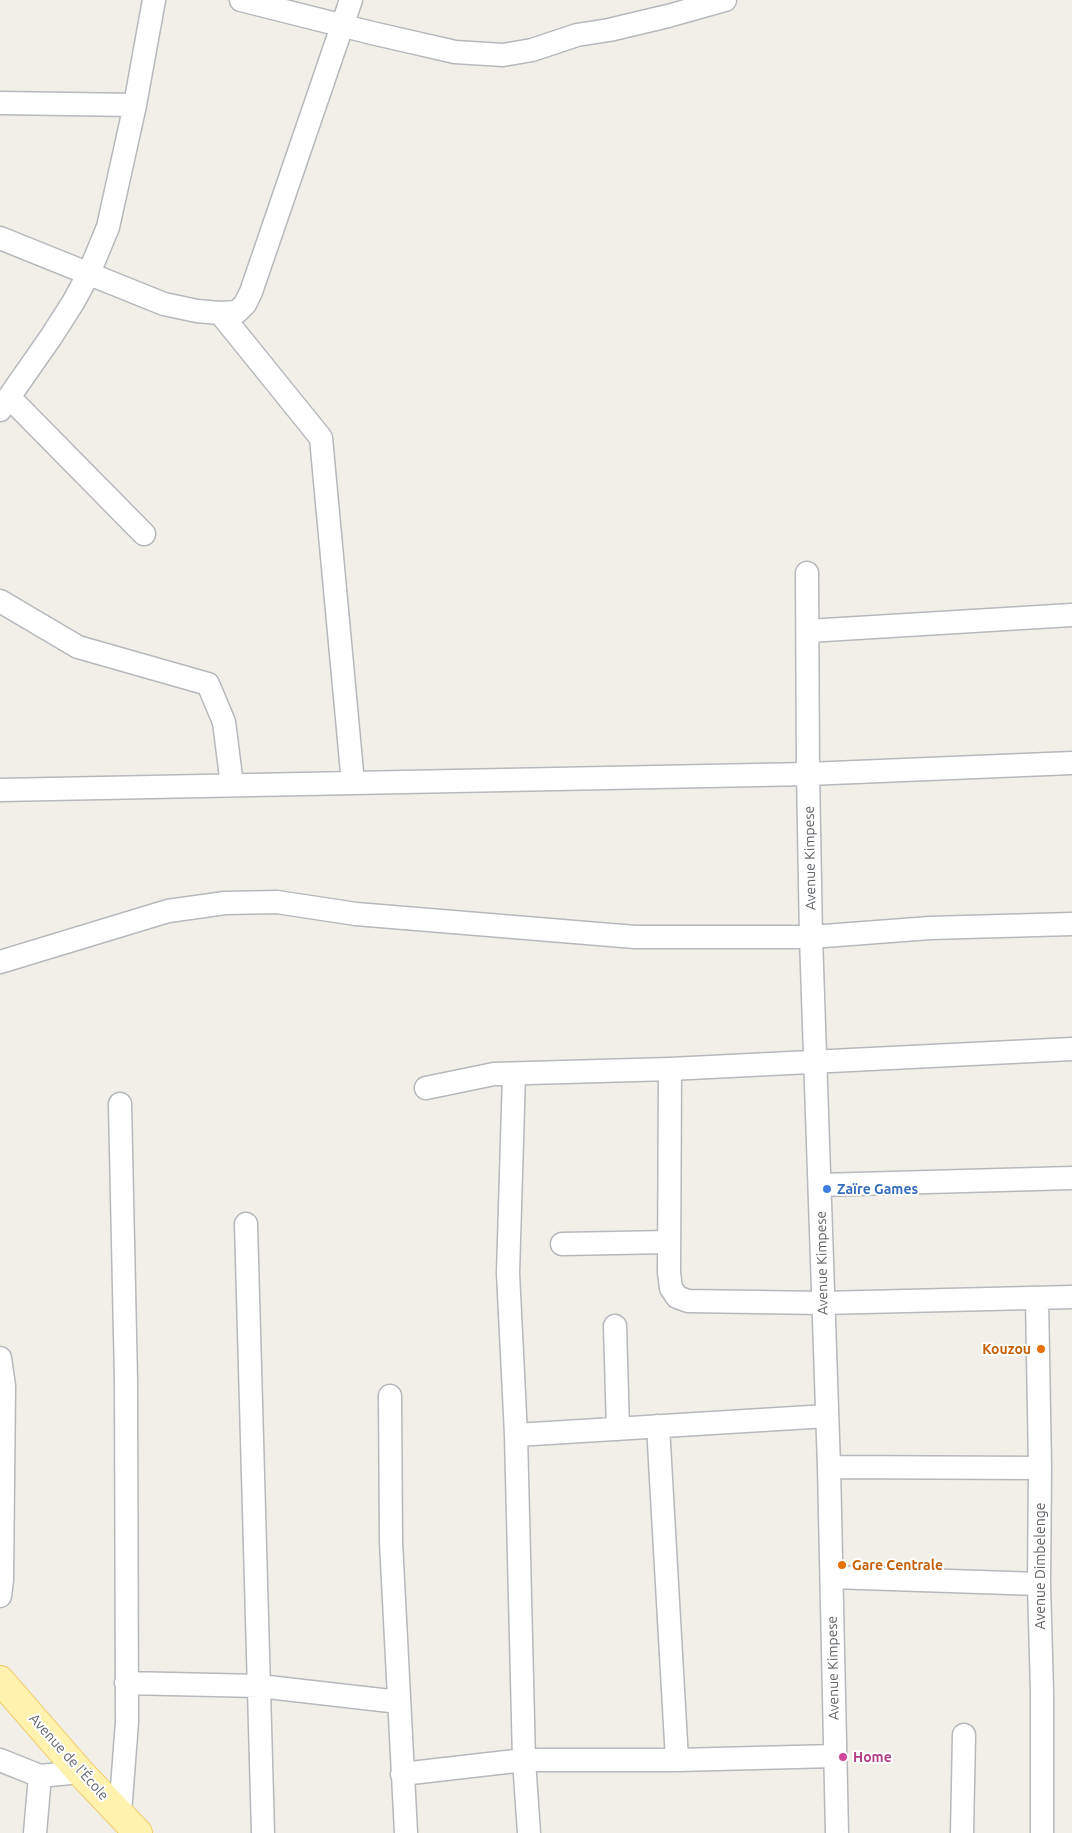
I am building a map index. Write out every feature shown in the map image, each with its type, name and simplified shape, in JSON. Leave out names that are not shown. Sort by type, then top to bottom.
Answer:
[{"type":"main road","name":"Avenue de l'École","points":[[0,1680],[80,1772],[138,1833]]},
{"type":"street","points":[[144,534],[4,404],[74,301],[89,273],[108,227],[154,0]]},
{"type":"street","points":[[241,0],[455,52],[503,55],[532,50],[578,35],[618,28],[725,0]]},
{"type":"street","points":[[0,238],[164,304],[197,311],[237,312],[251,292],[351,0]]},
{"type":"street","points":[[0,103],[134,105]]},
{"type":"street","points":[[220,313],[321,438],[353,783]]},
{"type":"street","name":"Avenue Kimpese","points":[[808,573],[808,774],[811,937],[829,1467],[836,1833]]},
{"type":"street","points":[[0,600],[78,647],[208,684],[224,722],[232,785]]},
{"type":"street","points":[[808,631],[1072,615]]},
{"type":"street","points":[[0,790],[808,774],[1072,763]]},
{"type":"street","points":[[0,962],[168,911],[225,903],[277,902],[356,914],[635,937],[811,937],[930,928],[1072,924]]},
{"type":"street","points":[[426,1088],[494,1074],[815,1063],[1072,1049]]},
{"type":"street","points":[[670,1069],[669,1273],[671,1288],[677,1297],[688,1302],[823,1303],[1072,1298]]},
{"type":"street","points":[[514,1074],[508,1273],[516,1435],[524,1760],[529,1833]]},
{"type":"street","points":[[120,1104],[126,1380],[127,1722],[120,1812]]},
{"type":"street","points":[[820,1185],[1072,1178]]},
{"type":"street","points":[[246,1224],[263,1833]]},
{"type":"street","points":[[562,1244],[669,1242]]},
{"type":"street","name":"Avenue Dimbelenge","points":[[1037,1299],[1042,1833]]},
{"type":"street","points":[[615,1326],[618,1429]]},
{"type":"street","points":[[0,1358],[4,1386],[2,1580],[0,1596]]},
{"type":"street","points":[[390,1396],[391,1542],[406,1833]]},
{"type":"street","points":[[516,1435],[827,1416]]},
{"type":"street","points":[[658,1426],[677,1760]]},
{"type":"street","points":[[829,1467],[1040,1468]]},
{"type":"street","points":[[832,1577],[1039,1584]]},
{"type":"street","points":[[126,1683],[259,1686],[399,1702]]},
{"type":"street","points":[[962,1833],[964,1735]]},
{"type":"street","points":[[402,1774],[524,1760],[677,1760],[834,1756]]},
{"type":"street","points":[[0,1760],[40,1776],[80,1772]]},
{"type":"street","points":[[35,1833],[40,1776]]},
{"type":"place","name":"Zaïre Games","points":[[827,1189]]},
{"type":"place","name":"Kouzou","points":[[1041,1349]]},
{"type":"place","name":"Gare Centrale","points":[[842,1565]]},
{"type":"place","name":"Home","points":[[843,1757]]}]
